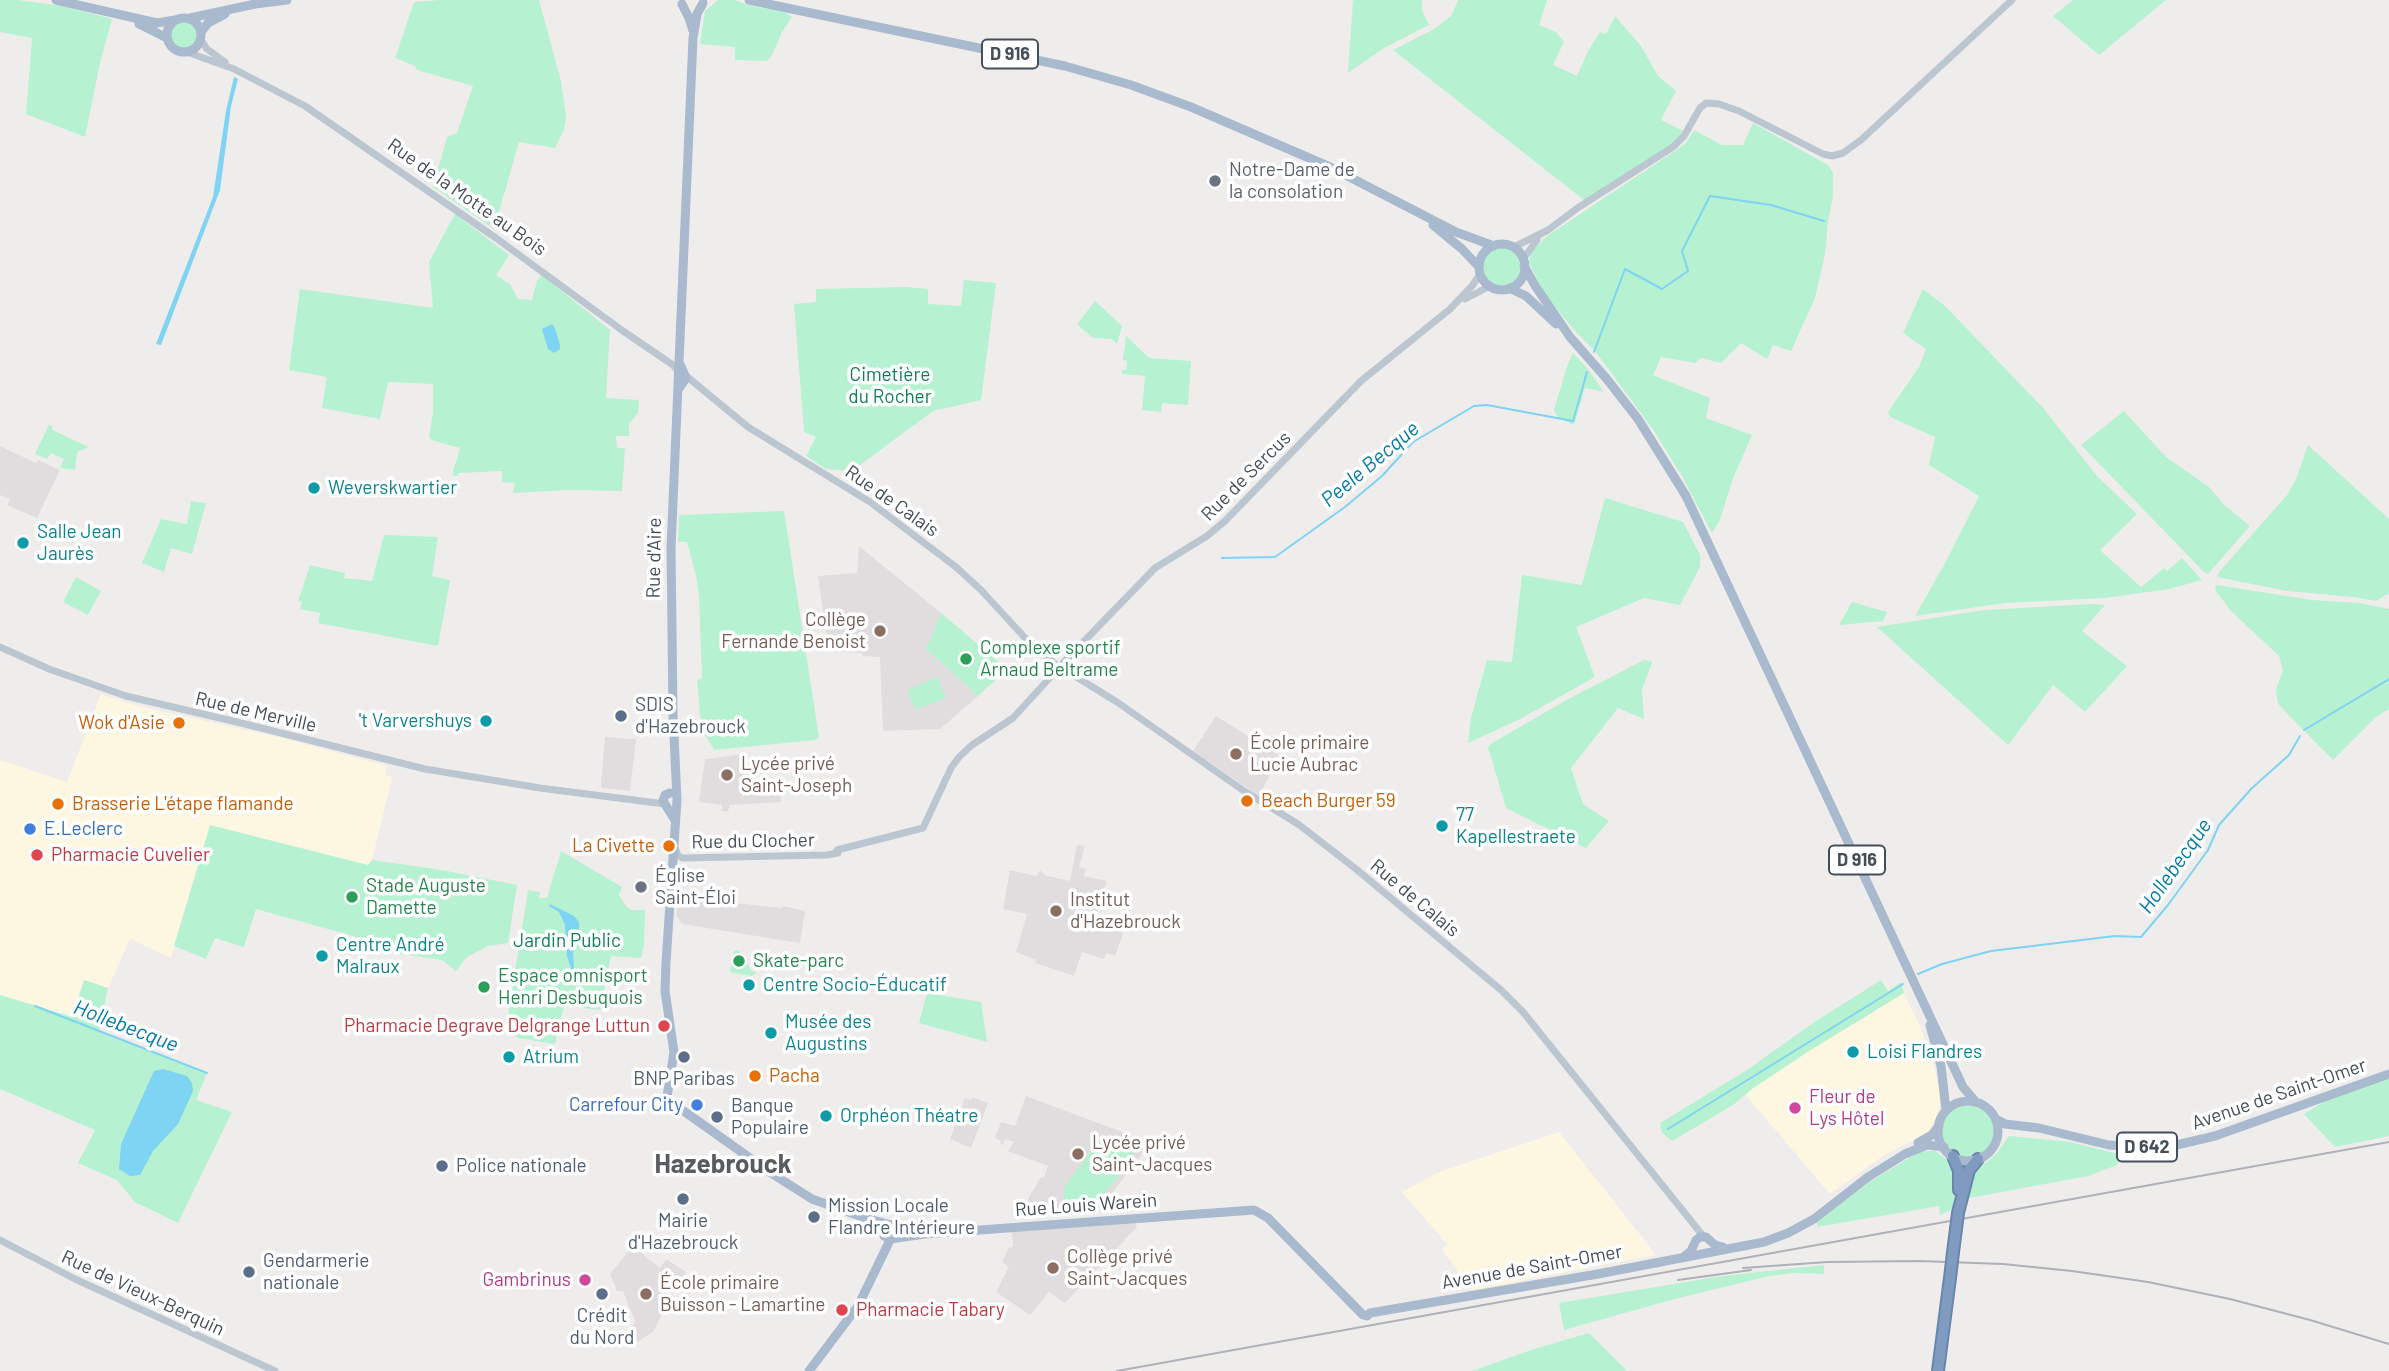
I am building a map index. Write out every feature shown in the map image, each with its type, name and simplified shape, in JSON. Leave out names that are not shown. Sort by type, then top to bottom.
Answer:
[{"type":"highway","points":[[1938,1371],[1958,1213],[1959,1171],[1952,1156]]},
{"type":"highway","points":[[1958,1213],[1969,1170],[1978,1159]]},
{"type":"main road","points":[[56,0],[157,23],[287,0]]},
{"type":"main road","name":"D 916","points":[[749,0],[1065,66],[1131,85],[1191,107],[1336,170],[1462,235],[1494,246]]},
{"type":"main road","name":"D 916","points":[[777,0],[825,15]]},
{"type":"main road","points":[[679,2],[692,6],[705,2]]},
{"type":"main road","name":"Rue d'Aire","points":[[679,2],[689,18],[694,38]]},
{"type":"main road","name":"Rue d'Aire","points":[[668,1098],[674,1052],[665,990],[676,822],[670,800],[673,726],[670,570],[681,375],[694,38],[698,11],[705,2]]},
{"type":"main road","points":[[175,20],[168,28],[167,38],[173,49],[187,52],[195,48],[211,21],[239,7]]},
{"type":"main road","points":[[121,16],[167,38]]},
{"type":"main road","points":[[190,18],[198,24],[201,36]]},
{"type":"main road","name":"D 916","points":[[1406,206],[1454,242],[1479,271]]},
{"type":"main road","points":[[1504,244],[1514,247],[1524,262],[1521,279],[1509,288],[1490,286],[1479,271],[1483,254],[1494,246],[1504,244]]},
{"type":"main road","name":"D 916","points":[[1524,262],[1536,287],[1570,337],[1632,411],[1686,496],[1963,1087],[1975,1101]]},
{"type":"main road","name":"D 916","points":[[1509,288],[1528,298],[1570,337]]},
{"type":"main road","name":"D 916","points":[[1919,993],[1938,1055],[1946,1094],[1946,1110]]},
{"type":"main road","name":"Avenue de Saint-Omer","points":[[1996,1119],[2005,1124],[2039,1128],[2116,1146],[2182,1144],[2221,1134],[2389,1074]]},
{"type":"main road","name":"Rue Louis Warein","points":[[668,1098],[812,1199],[868,1220],[889,1233],[925,1234],[1250,1210]]},
{"type":"main road","points":[[1701,1241],[1721,1247],[1734,1247],[1785,1230],[1820,1209],[1880,1163],[1929,1137],[1939,1126],[1946,1110],[1961,1102],[1975,1101],[1987,1108],[1996,1119],[1998,1132],[1989,1152],[1978,1159],[1965,1160],[1952,1156],[1944,1147],[1939,1126]]},
{"type":"main road","name":"Avenue de Saint-Omer","points":[[1995,1143],[2005,1134],[2014,1131],[2056,1133]]},
{"type":"main road","name":"Avenue de Saint-Omer","points":[[1250,1210],[1266,1216],[1348,1298],[1366,1310],[1389,1308],[1755,1245],[1783,1235],[1817,1217],[1863,1180],[1900,1156],[1924,1145],[1944,1147]]},
{"type":"main road","points":[[809,1371],[863,1288],[889,1233]]},
{"type":"main road","points":[[1701,1241],[1711,1248],[1704,1253],[1701,1241]]},
{"type":"main road","points":[[1680,1259],[1701,1241]]},
{"type":"street","points":[[1524,262],[1531,246],[1548,230],[1673,147],[1687,132],[1700,108],[1708,103],[1739,111],[1823,154],[1835,155],[1847,151],[2012,0]]},
{"type":"street","name":"Rue de la Motte au Bois","points":[[201,36],[207,49],[234,69]]},
{"type":"street","name":"Rue de la Motte au Bois","points":[[187,52],[234,69],[279,90],[310,110],[496,237],[681,375]]},
{"type":"street","points":[[1514,247],[1548,230]]},
{"type":"street","name":"Rue de Sercus","points":[[1450,309],[1472,286],[1479,271]]},
{"type":"street","name":"Rue de Sercus","points":[[837,852],[923,828],[951,768],[959,757],[972,745],[1013,718],[1155,568],[1221,525],[1361,381],[1450,309],[1490,286]]},
{"type":"street","name":"Rue de Calais","points":[[681,375],[752,430],[865,499],[957,567],[1026,639],[1060,667],[1117,702],[1244,792],[1298,824],[1497,986],[1522,1012],[1687,1216],[1701,1241]]},
{"type":"street","name":"Rue de Merville","points":[[0,647],[88,684],[137,699],[430,771],[511,783],[670,800]]},
{"type":"street","name":"Rue du Clocher","points":[[675,847],[678,856],[684,858],[837,852]]},
{"type":"street","name":"Rue de Vieux-Berquin","points":[[0,1240],[75,1279],[275,1371]]},
{"type":"shaded area","points":[[0,446],[36,463],[38,460],[60,470],[37,518],[7,505],[10,499],[0,495]]},
{"type":"shaded area","name":"Collège Fernande Benoist","points":[[859,546],[941,613],[926,649],[978,696],[940,729],[883,731],[880,657],[829,651],[818,576],[857,573]]},
{"type":"shaded area","points":[[101,694],[138,706],[282,738],[387,766],[385,775],[392,777],[372,860],[368,865],[210,826],[171,958],[130,939],[108,988],[84,980],[73,1017],[0,995],[0,760],[67,782]]},
{"type":"shaded area","name":"École primaire Lucie Aubrac","points":[[1216,716],[1280,756],[1259,796],[1193,751]]},
{"type":"shaded area","points":[[605,737],[636,739],[630,791],[602,788]]},
{"type":"shaded area","name":"Lycée privé Saint-Joseph","points":[[745,754],[746,765],[751,765],[754,786],[779,784],[781,802],[730,805],[728,811],[722,811],[722,805],[699,802],[705,759]]},
{"type":"shaded area","name":"Institut d'Hazebrouck","points":[[1077,845],[1085,846],[1079,867],[1086,869],[1084,876],[1107,881],[1094,920],[1123,933],[1115,956],[1106,953],[1104,959],[1082,952],[1074,976],[1035,963],[1036,960],[1016,952],[1027,914],[1003,909],[1010,870],[1037,876],[1040,870],[1045,875],[1070,881]]},
{"type":"shaded area","points":[[678,897],[783,906],[805,911],[800,943],[682,924],[676,915]]},
{"type":"shaded area","points":[[1904,993],[1920,1026],[1935,1069],[1940,1095],[1939,1113],[1927,1133],[1883,1156],[1830,1194],[1744,1093]]},
{"type":"shaded area","name":"Lycée privé Saint-Jacques","points":[[1026,1096],[1133,1136],[1132,1139],[1144,1144],[1141,1156],[1096,1213],[1082,1210],[1026,1214],[1029,1197],[1041,1177],[1044,1178],[1048,1166],[1008,1151],[1014,1142],[1005,1139],[1003,1145],[995,1138],[1001,1122],[1015,1126]]},
{"type":"shaded area","points":[[972,1097],[988,1103],[971,1148],[950,1139],[965,1098],[971,1100]]},
{"type":"shaded area","points":[[1559,1132],[1656,1255],[1472,1290],[1442,1250],[1447,1244],[1402,1192],[1439,1172]]},
{"type":"shaded area","name":"Collège privé Saint-Jacques","points":[[1135,1223],[1137,1227],[1065,1303],[1049,1292],[1030,1315],[996,1292],[1009,1267],[1002,1262],[1009,1247],[1013,1245],[1012,1232]]},
{"type":"shaded area","name":"École primaire Buisson - Lamartine","points":[[633,1246],[660,1268],[666,1259],[686,1272],[681,1280],[677,1278],[666,1296],[670,1299],[653,1332],[637,1342],[631,1328],[635,1321],[623,1291],[617,1291],[610,1274]]},
{"type":"green space","points":[[0,0],[63,6],[112,19],[85,137],[26,114],[32,38],[0,32]]},
{"type":"green space","points":[[539,0],[561,81],[566,118],[564,130],[555,148],[519,142],[494,229],[433,187],[447,137],[457,133],[473,86],[417,70],[415,66],[395,58],[414,2]]},
{"type":"green space","points":[[718,0],[734,0],[783,11],[792,17],[767,61],[735,60],[735,47],[700,44],[705,11]]},
{"type":"green space","points":[[1353,0],[1422,0],[1422,10],[1429,25],[1384,48],[1348,73]]},
{"type":"green space","points":[[1458,0],[1547,0],[1539,25],[1556,32],[1564,42],[1553,65],[1577,76],[1600,32],[1606,34],[1615,16],[1641,46],[1658,76],[1676,91],[1661,120],[1683,131],[1667,148],[1584,200],[1393,50],[1434,29],[1451,16]]},
{"type":"green space","points":[[2073,0],[2166,0],[2099,55],[2053,16]]},
{"type":"green space","points":[[184,20],[194,24],[198,34],[194,44],[184,48],[174,44],[170,34],[174,24]]},
{"type":"green space","points":[[1753,123],[1828,165],[1833,173],[1833,196],[1825,254],[1815,298],[1791,351],[1773,345],[1767,359],[1741,343],[1721,363],[1701,358],[1695,363],[1661,357],[1653,375],[1710,398],[1706,418],[1752,435],[1732,481],[1720,520],[1712,533],[1682,476],[1652,428],[1595,351],[1545,294],[1529,263],[1530,253],[1547,236],[1686,143],[1694,130],[1722,145],[1743,145]]},
{"type":"green space","points":[[455,214],[509,255],[496,275],[510,284],[518,299],[532,300],[537,281],[542,275],[610,330],[606,398],[639,400],[638,413],[629,424],[629,436],[616,436],[617,448],[625,448],[622,491],[513,493],[515,483],[502,482],[502,471],[452,475],[460,448],[431,440],[429,436],[433,413],[433,384],[388,382],[380,419],[322,408],[327,377],[289,370],[300,289],[433,308],[429,262]]},
{"type":"green space","points":[[1502,248],[1515,254],[1521,267],[1515,280],[1502,286],[1489,280],[1483,267],[1489,254]]},
{"type":"green space","name":"Cimetière du Rocher","points":[[964,280],[996,283],[981,400],[933,411],[852,471],[826,469],[806,456],[816,437],[804,432],[794,304],[816,302],[816,289],[906,287],[928,289],[928,304],[961,306]]},
{"type":"green space","points":[[1923,289],[1945,306],[2044,409],[2097,476],[2137,514],[2100,550],[2141,587],[2164,568],[2167,571],[2182,558],[2202,580],[2169,589],[2105,598],[2005,603],[1915,616],[1979,496],[1929,465],[1935,437],[1890,417],[1888,412],[1919,367],[1926,349],[1903,333]]},
{"type":"green space","points":[[1095,301],[1122,326],[1117,344],[1112,339],[1093,338],[1077,324]]},
{"type":"green space","points":[[1126,336],[1149,358],[1191,361],[1188,405],[1162,403],[1161,412],[1142,410],[1145,376],[1122,374],[1122,370],[1126,370],[1127,361],[1123,360]]},
{"type":"green space","points":[[1573,353],[1604,392],[1585,388],[1574,425],[1558,418],[1554,410]]},
{"type":"green space","points":[[2124,411],[2166,457],[2209,487],[2224,505],[2250,526],[2208,574],[2081,445]]},
{"type":"green space","points":[[49,425],[52,430],[89,447],[77,452],[75,470],[60,468],[64,459],[51,453],[47,459],[35,454]]},
{"type":"green space","points":[[2308,445],[2389,519],[2389,593],[2376,601],[2287,591],[2217,577],[2287,495],[2297,477]]},
{"type":"green space","points":[[1605,498],[1683,522],[1700,555],[1700,567],[1680,605],[1644,598],[1576,627],[1595,677],[1520,719],[1468,743],[1471,718],[1487,660],[1512,662],[1522,575],[1582,585]]},
{"type":"green space","points":[[191,501],[206,503],[192,554],[171,548],[164,572],[142,563],[161,519],[187,524]]},
{"type":"green space","points":[[784,511],[819,737],[815,740],[714,750],[706,736],[702,736],[697,680],[702,679],[699,597],[687,542],[678,542],[679,515]]},
{"type":"green space","points":[[384,535],[438,537],[432,576],[450,580],[438,646],[318,623],[320,613],[300,609],[302,602],[298,601],[310,565],[345,573],[344,578],[372,581]]},
{"type":"green space","points":[[76,577],[101,591],[88,615],[63,602]]},
{"type":"green space","points":[[2216,585],[2389,609],[2389,709],[2376,717],[2333,760],[2278,704],[2276,690],[2283,670],[2279,656],[2231,611],[2215,590]]},
{"type":"green space","points":[[1852,602],[1887,612],[1883,621],[1839,625]]},
{"type":"green space","points":[[2105,605],[2082,631],[2127,666],[2085,712],[2053,685],[2008,745],[1877,627],[1984,610]]},
{"type":"green space","name":"Complexe sportif Arnaud Beltrame","points":[[941,613],[1007,669],[978,696],[926,649]]},
{"type":"green space","points":[[1644,660],[1652,663],[1642,689],[1644,719],[1618,708],[1571,768],[1583,804],[1609,821],[1586,848],[1506,808],[1488,747],[1572,697]]},
{"type":"green space","points":[[937,677],[946,698],[916,710],[907,690]]},
{"type":"green space","name":"Stade Auguste Damette","points":[[210,825],[368,865],[372,860],[517,885],[508,943],[488,946],[467,957],[456,971],[442,960],[389,952],[389,946],[256,909],[244,947],[215,938],[206,959],[174,946]]},
{"type":"green space","name":"Jardin Public","points":[[561,851],[622,887],[619,895],[631,910],[645,910],[644,946],[641,958],[611,956],[600,1010],[564,1006],[555,1044],[518,1038],[506,1029],[528,890],[540,892],[539,898],[547,898]]},
{"type":"green space","name":"Skate-parc","points":[[738,950],[752,971],[757,972],[752,976],[730,972],[734,951]]},
{"type":"green space","points":[[84,980],[108,988],[99,1032],[207,1073],[196,1100],[232,1112],[178,1223],[135,1202],[117,1180],[78,1163],[95,1130],[0,1089],[0,995],[72,1017]]},
{"type":"green space","points":[[1881,980],[1888,991],[1901,982],[1904,993],[1809,1051],[1733,1105],[1672,1141],[1662,1133],[1660,1123],[1747,1070],[1813,1023]]},
{"type":"green space","points":[[927,993],[981,1002],[987,1042],[919,1023]]},
{"type":"green space","points":[[2389,1077],[2389,1136],[2335,1147],[2304,1114],[2325,1101]]},
{"type":"green space","points":[[1968,1105],[1978,1107],[1986,1113],[1992,1121],[1992,1141],[1986,1149],[1978,1155],[1968,1157],[1958,1155],[1950,1149],[1944,1141],[1942,1131],[1944,1121],[1950,1113],[1958,1107]]},
{"type":"green space","points":[[2009,1136],[2070,1142],[2123,1155],[2117,1165],[2088,1176],[1969,1198],[1972,1175],[1997,1153]]},
{"type":"green space","points":[[1101,1137],[1119,1139],[1132,1148],[1133,1158],[1096,1205],[1085,1207],[1067,1202],[1063,1196],[1066,1185]]},
{"type":"green space","points":[[1921,1151],[1935,1151],[1953,1164],[1957,1174],[1954,1209],[1940,1215],[1939,1206],[1817,1227],[1817,1223],[1827,1214],[1871,1181]]},
{"type":"green space","points":[[1824,1265],[1824,1274],[1769,1276],[1564,1330],[1559,1303],[1722,1276]]},
{"type":"green space","points":[[1589,1333],[1627,1371],[1472,1371],[1534,1349]]},
{"type":"water","points":[[234,77],[238,79],[231,106],[220,190],[161,345],[156,344],[213,197]]},
{"type":"water","points":[[552,324],[560,345],[560,349],[554,353],[548,349],[542,329]]},
{"type":"water","points":[[550,904],[574,916],[579,922],[570,985],[571,968],[567,956],[565,925],[559,912],[549,906]]},
{"type":"water","points":[[163,1069],[187,1076],[193,1091],[178,1124],[153,1151],[140,1175],[130,1176],[119,1169],[121,1144],[154,1071]]},
{"type":"waterway","name":"Peele Becque","points":[[1594,352],[1625,269],[1662,289],[1688,271],[1682,251],[1710,196],[1771,205],[1824,221]]},
{"type":"waterway","name":"Peele Becque","points":[[1222,558],[1275,557],[1345,507],[1382,476],[1413,442],[1474,406],[1487,405],[1573,421],[1587,372]]},
{"type":"waterway","name":"Hollebecque","points":[[2304,730],[2389,679]]},
{"type":"waterway","name":"Hollebecque","points":[[1918,974],[1942,964],[1991,951],[2115,936],[2141,937],[2208,850],[2219,825],[2252,788],[2289,755],[2300,736]]},
{"type":"waterway","name":"Hollebecque","points":[[1668,1129],[1903,984]]},
{"type":"waterway","name":"Hollebecque","points":[[35,1006],[207,1073]]},
{"type":"railway","points":[[1117,1371],[2389,1142]]},
{"type":"railway","points":[[1743,1268],[1827,1262],[1920,1261],[2003,1264],[2072,1271],[2148,1282],[2230,1299],[2389,1344]]},
{"type":"railway","points":[[1678,1280],[1751,1270]]},
{"type":"place","name":"Notre-Dame de la consolation","points":[[1215,181]]},
{"type":"place","name":"Weverskwartier","points":[[314,488]]},
{"type":"place","name":"Salle Jean Jaurès","points":[[23,543]]},
{"type":"place","name":"Collège Fernande Benoist","points":[[880,631]]},
{"type":"place","name":"Complexe sportif Arnaud Beltrame","points":[[966,659]]},
{"type":"place","name":"SDIS d'Hazebrouck","points":[[621,716]]},
{"type":"place","name":"'t Varvershuys","points":[[486,721]]},
{"type":"place","name":"Wok d'Asie","points":[[179,723]]},
{"type":"place","name":"École primaire Lucie Aubrac","points":[[1236,754]]},
{"type":"place","name":"Lycée privé Saint-Joseph","points":[[727,775]]},
{"type":"place","name":"Beach Burger 59","points":[[1247,801]]},
{"type":"place","name":"Brasserie L'étape flamande","points":[[58,804]]},
{"type":"place","name":"77 Kapellestraete","points":[[1442,826]]},
{"type":"place","name":"E.Leclerc","points":[[30,829]]},
{"type":"place","name":"La Civette","points":[[669,846]]},
{"type":"place","name":"Pharmacie Cuvelier","points":[[37,855]]},
{"type":"place","name":"Église Saint-Éloi","points":[[641,887]]},
{"type":"place","name":"Stade Auguste Damette","points":[[352,897]]},
{"type":"place","name":"Institut d'Hazebrouck","points":[[1056,911]]},
{"type":"place","name":"Centre André Malraux","points":[[322,956]]},
{"type":"place","name":"Skate-parc","points":[[739,961]]},
{"type":"place","name":"Centre Socio-Éducatif","points":[[749,985]]},
{"type":"place","name":"Espace omnisport Henri Desbuquois","points":[[484,987]]},
{"type":"place","name":"Pharmacie Degrave Delgrange Luttun","points":[[664,1026]]},
{"type":"place","name":"Musée des Augustins","points":[[771,1033]]},
{"type":"place","name":"Loisi Flandres","points":[[1853,1052]]},
{"type":"place","name":"Atrium","points":[[509,1057]]},
{"type":"place","name":"BNP Paribas","points":[[684,1057]]},
{"type":"place","name":"Pacha","points":[[755,1076]]},
{"type":"place","name":"Carrefour City","points":[[697,1105]]},
{"type":"place","name":"Fleur de Lys Hôtel","points":[[1795,1108]]},
{"type":"place","name":"Orphéon Théatre","points":[[826,1116]]},
{"type":"place","name":"Banque Populaire","points":[[717,1117]]},
{"type":"place","name":"Lycée privé Saint-Jacques","points":[[1078,1154]]},
{"type":"place","name":"Police nationale","points":[[442,1166]]},
{"type":"place","name":"Mairie d'Hazebrouck","points":[[683,1199]]},
{"type":"place","name":"Mission Locale Flandre Intérieure","points":[[814,1217]]},
{"type":"place","name":"Collège privé Saint-Jacques","points":[[1053,1268]]},
{"type":"place","name":"Gendarmerie nationale","points":[[249,1272]]},
{"type":"place","name":"Gambrinus","points":[[585,1280]]},
{"type":"place","name":"Crédit du Nord","points":[[602,1294]]},
{"type":"place","name":"École primaire Buisson - Lamartine","points":[[646,1294]]},
{"type":"place","name":"Pharmacie Tabary","points":[[842,1310]]},
{"type":"district","name":"Hazebrouck","points":[[723,1164]]}]
